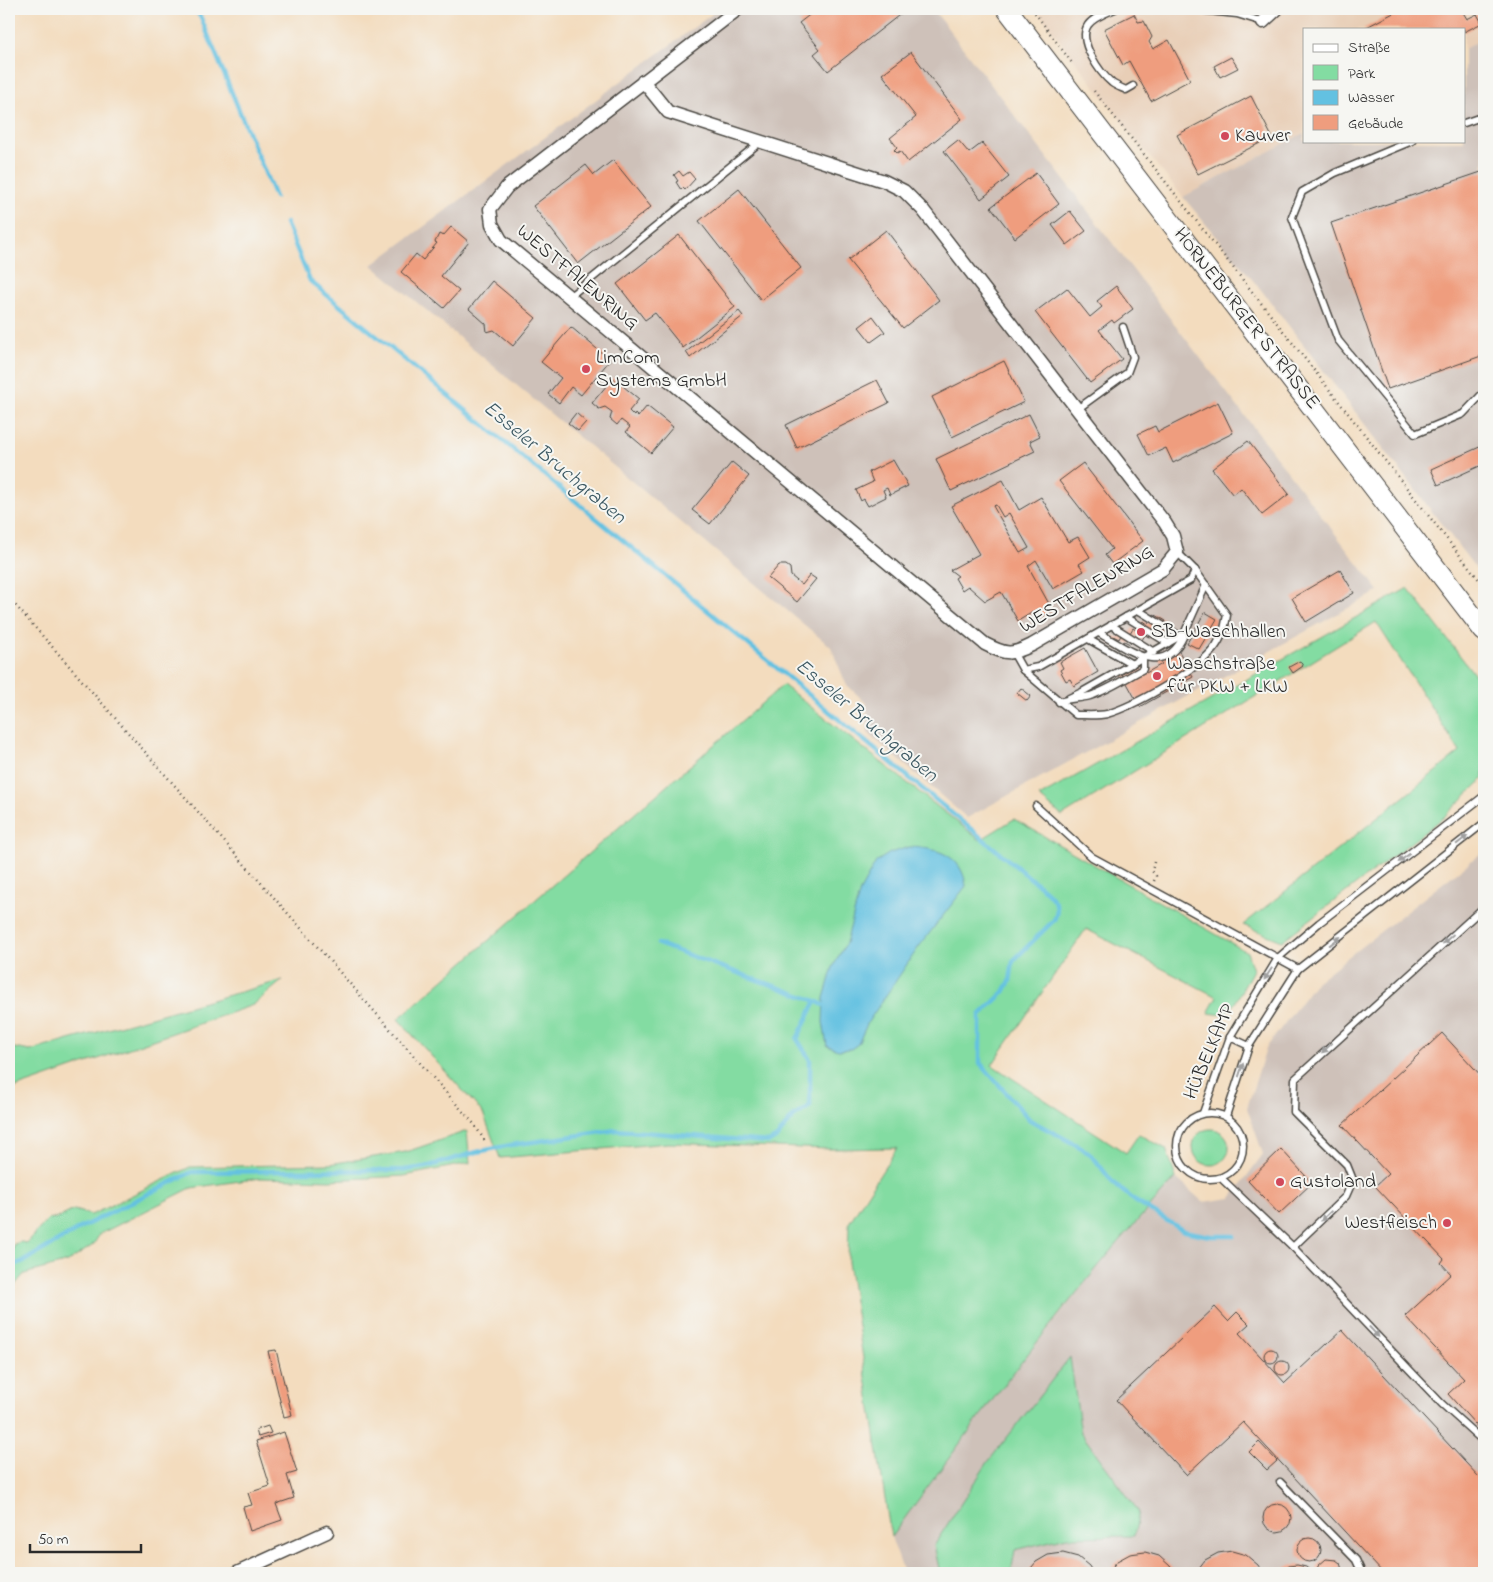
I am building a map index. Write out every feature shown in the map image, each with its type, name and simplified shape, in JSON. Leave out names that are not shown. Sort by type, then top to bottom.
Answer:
[{"type":"main road","name":"HORNEBURGER STRASSE","points":[[1007,9],[1484,631]]},
{"type":"street","name":"WESTFALENRING","points":[[643,82],[668,112],[759,143],[884,181],[904,190],[923,210],[1165,523],[1173,536],[1177,552],[1163,569],[1014,654],[999,652],[985,644],[501,240],[492,224],[490,209],[507,186],[738,9]]},
{"type":"street","points":[[1263,22],[1277,9]]},
{"type":"street","points":[[237,1573],[327,1532]]},
{"type":"lane","points":[[1115,9],[1093,20],[1087,28],[1086,40],[1090,55],[1113,84],[1126,90],[1133,86]]},
{"type":"lane","points":[[1192,9],[1237,14],[1263,22]]},
{"type":"lane","points":[[1466,122],[1484,116]]},
{"type":"lane","points":[[1410,142],[1335,173],[1302,192],[1292,217],[1338,340],[1415,434],[1463,414],[1484,392]]},
{"type":"lane","points":[[569,297],[759,143]]},
{"type":"lane","points":[[1076,410],[1127,373],[1134,357],[1123,328]]},
{"type":"lane","points":[[1014,654],[1023,670],[1076,715],[1106,714],[1136,701],[1190,670],[1211,652],[1224,631],[1227,615],[1206,585],[1177,552]]},
{"type":"lane","points":[[1023,670],[1038,667],[1191,580],[1194,570]]},
{"type":"lane","points":[[1099,633],[1143,658],[1159,659],[1178,649],[1182,635],[1206,585]]},
{"type":"lane","points":[[1138,610],[1182,635]]},
{"type":"lane","points":[[1126,617],[1168,643]]},
{"type":"lane","points":[[1111,626],[1154,652]]},
{"type":"lane","points":[[1059,702],[1082,692],[1182,635]]},
{"type":"lane","points":[[1088,639],[1132,664]]},
{"type":"lane","points":[[1069,698],[1092,695],[1124,680],[1143,669],[1143,658]]},
{"type":"lane","name":"HÜBELKAMP","points":[[1484,796],[1319,923],[1278,958],[1230,1038],[1203,1113],[1192,1118],[1178,1136],[1178,1154],[1187,1170],[1203,1178],[1221,1178],[1237,1166],[1244,1148],[1240,1129],[1226,1116],[1249,1046],[1298,969],[1484,823]]},
{"type":"lane","points":[[1036,806],[1092,857],[1298,969]]},
{"type":"lane","points":[[1293,1247],[1346,1196],[1353,1180],[1347,1165],[1294,1112],[1295,1079],[1484,907]]},
{"type":"lane","points":[[1230,1038],[1249,1046]]},
{"type":"lane","points":[[1203,1113],[1215,1113],[1226,1116]]},
{"type":"lane","points":[[1221,1178],[1293,1247],[1442,1404],[1484,1442]]},
{"type":"lane","points":[[1280,1482],[1356,1560],[1362,1573]]},
{"type":"path","points":[[1032,9],[1073,64]]},
{"type":"path","points":[[1090,87],[1484,586]]},
{"type":"path","points":[[9,598],[474,1124],[485,1141]]},
{"type":"path","points":[[1150,889],[1156,876],[1152,871],[1154,862]]},
{"type":"shaded area","points":[[719,9],[933,9],[1379,591],[967,818],[868,733],[867,704],[846,684],[831,647],[372,265]]},
{"type":"shaded area","points":[[1036,9],[1477,9],[1484,23],[1484,38],[1466,48],[1466,28],[1303,28],[1303,134],[1183,197],[1128,130]]},
{"type":"shaded area","points":[[1484,38],[1484,579],[1262,291],[1183,197],[1303,134],[1303,142],[1466,142],[1466,48]]},
{"type":"shaded area","points":[[1484,851],[1484,1573],[904,1573],[891,1537],[999,1390],[1128,1229],[1176,1178],[1203,1202],[1231,1198],[1263,1154],[1247,1108],[1266,1048],[1316,982]]},
{"type":"green space","points":[[1408,588],[1484,687],[1484,778],[1443,818],[1282,941],[1243,925],[1460,752],[1376,622],[1062,816],[1039,797]]},
{"type":"green space","points":[[783,685],[980,840],[1014,819],[1247,952],[1253,970],[1235,1003],[1224,1015],[1208,1013],[1217,997],[1086,929],[992,1065],[1126,1153],[1139,1134],[1166,1149],[1176,1178],[1100,1264],[1028,1353],[891,1537],[848,1262],[849,1223],[897,1148],[830,1149],[668,1143],[500,1158],[483,1113],[398,1019]]},
{"type":"green space","points":[[283,980],[253,1005],[9,1090],[9,1047],[30,1051]]},
{"type":"green space","points":[[1211,1129],[1223,1135],[1229,1147],[1223,1159],[1211,1165],[1199,1159],[1193,1147],[1199,1135]]},
{"type":"green space","points":[[467,1131],[470,1163],[404,1176],[329,1180],[261,1178],[191,1188],[100,1234],[93,1245],[68,1262],[24,1274],[15,1285],[9,1287],[9,1250],[13,1250],[14,1244],[27,1243],[48,1219],[58,1218],[74,1210],[91,1215],[190,1167],[329,1164],[406,1152]]},
{"type":"green space","points":[[1070,1357],[1081,1433],[1139,1512],[1134,1536],[1067,1537],[1015,1550],[1011,1573],[940,1573],[934,1545],[988,1462]]},
{"type":"water","points":[[909,847],[930,849],[947,855],[954,860],[964,875],[966,886],[918,948],[868,1022],[858,1044],[851,1049],[838,1050],[827,1046],[823,1022],[824,998],[833,967],[846,943],[860,891],[876,862],[890,853]]},
{"type":"building","points":[[817,9],[901,9],[903,12],[828,71],[814,54],[820,49],[799,23]]},
{"type":"building","points":[[1401,9],[1461,9],[1467,19],[1477,14],[1482,23],[1466,31],[1466,28],[1365,28]]},
{"type":"building","points":[[1134,14],[1138,22],[1144,21],[1152,37],[1149,42],[1153,49],[1169,40],[1190,80],[1151,101],[1129,61],[1123,65],[1104,29]]},
{"type":"building","points":[[911,52],[962,119],[908,162],[900,151],[897,153],[894,150],[897,147],[890,138],[916,117],[882,74]]},
{"type":"building","points":[[1231,57],[1238,68],[1220,77],[1214,66]]},
{"type":"building","name":"Kauver","points":[[1251,96],[1272,137],[1198,174],[1177,135]]},
{"type":"building","points":[[958,140],[969,153],[982,143],[1009,177],[981,199],[944,151]]},
{"type":"building","points":[[613,160],[651,207],[578,264],[533,206],[586,165],[594,175]]},
{"type":"building","points":[[679,171],[683,176],[689,172],[695,179],[685,190],[683,188],[681,190],[676,182],[678,181],[674,175]]},
{"type":"building","points":[[1484,171],[1484,355],[1388,389],[1331,223]]},
{"type":"building","points":[[1036,173],[1059,204],[1015,238],[991,207]]},
{"type":"building","points":[[739,189],[801,268],[761,300],[699,221]]},
{"type":"building","points":[[1070,211],[1086,231],[1067,245],[1052,225]]},
{"type":"building","points":[[451,227],[469,242],[441,276],[459,291],[444,308],[401,272],[416,254],[423,260],[437,243],[435,242],[439,234],[443,236]]},
{"type":"building","points":[[886,230],[939,300],[903,328],[848,260]]},
{"type":"building","points":[[679,235],[735,307],[683,348],[655,313],[645,320],[617,284]]},
{"type":"building","points":[[492,281],[536,318],[513,346],[494,330],[487,332],[486,324],[469,309]]},
{"type":"building","points":[[1116,286],[1133,309],[1114,323],[1112,320],[1099,330],[1122,359],[1090,383],[1035,312],[1067,288],[1090,317],[1102,307],[1097,301]]},
{"type":"building","points":[[739,311],[743,316],[690,358],[686,352]]},
{"type":"building","points":[[873,316],[885,332],[871,342],[859,327]]},
{"type":"building","points":[[571,327],[610,360],[581,395],[571,387],[559,403],[548,394],[561,378],[541,362]]},
{"type":"building","points":[[1004,361],[1024,402],[952,437],[932,397]]},
{"type":"building","points":[[613,378],[639,399],[629,411],[634,416],[635,414],[638,417],[647,406],[673,427],[651,453],[626,432],[630,427],[621,420],[617,425],[610,419],[612,412],[605,407],[599,409],[592,403]]},
{"type":"building","points":[[877,380],[889,403],[797,448],[786,425]]},
{"type":"building","points":[[1218,402],[1233,433],[1173,463],[1166,448],[1149,456],[1138,434],[1155,426],[1158,432]]},
{"type":"building","points":[[576,413],[586,422],[578,431],[568,423]]},
{"type":"building","points":[[1029,414],[1040,436],[1030,441],[1035,451],[951,491],[936,459]]},
{"type":"building","points":[[1248,441],[1289,494],[1262,515],[1241,488],[1233,495],[1212,469]]},
{"type":"building","points":[[1484,445],[1484,464],[1438,485],[1431,469]]},
{"type":"building","points":[[893,460],[908,486],[890,495],[887,488],[883,490],[886,497],[868,506],[864,499],[861,501],[856,490],[873,482],[869,472]]},
{"type":"building","points":[[732,462],[749,476],[710,524],[692,510]]},
{"type":"building","points":[[1083,463],[1143,541],[1112,564],[1105,555],[1112,549],[1059,481]]},
{"type":"building","points":[[1003,480],[1019,510],[1041,497],[1068,542],[1078,537],[1090,557],[1079,564],[1084,571],[1053,589],[1036,560],[1028,566],[1053,611],[1043,616],[1038,609],[1018,621],[1001,592],[985,601],[968,586],[962,590],[955,578],[958,576],[950,570],[979,554],[951,506]],"holes":[[[996,505],[1003,517],[1009,513],[1029,548],[1020,553],[993,506]]]},
{"type":"building","points":[[779,565],[786,565],[790,568],[791,576],[802,585],[810,575],[816,579],[797,602],[768,578]]},
{"type":"building","points":[[1340,570],[1354,593],[1306,622],[1292,598]]},
{"type":"building","points":[[1205,612],[1217,619],[1199,649],[1187,643]]},
{"type":"building","name":"SB-Waschhallen","points":[[1154,614],[1166,621],[1160,631],[1154,628],[1149,637],[1145,635],[1142,640],[1135,636],[1130,644],[1124,641],[1119,650],[1109,643],[1113,636],[1119,639],[1124,629],[1130,633],[1133,628],[1137,631],[1143,621],[1148,624]]},
{"type":"building","name":"Waschstraße für PKW + LKW","points":[[1175,644],[1193,677],[1140,707],[1122,674],[1140,664],[1146,673],[1162,664],[1156,655]]},
{"type":"building","points":[[1085,648],[1098,672],[1074,686],[1070,679],[1066,681],[1060,670],[1063,668],[1060,662]]},
{"type":"building","points":[[1300,661],[1303,666],[1293,673],[1289,667]]},
{"type":"building","points":[[1021,688],[1031,696],[1027,701],[1017,693]]},
{"type":"building","name":"Westfleisch","points":[[1442,1033],[1484,1079],[1484,1434],[1448,1394],[1464,1379],[1405,1316],[1451,1274],[1441,1263],[1444,1259],[1375,1186],[1388,1174],[1342,1125]]},
{"type":"building","name":"Gustoland","points":[[1281,1149],[1312,1183],[1279,1214],[1248,1181]]},
{"type":"building","points":[[1215,1307],[1228,1321],[1237,1312],[1249,1324],[1239,1333],[1285,1383],[1342,1330],[1479,1477],[1484,1473],[1484,1573],[1383,1573],[1243,1422],[1186,1475],[1116,1400]]},
{"type":"building","points":[[1271,1349],[1276,1351],[1278,1356],[1276,1361],[1271,1363],[1266,1361],[1264,1356],[1266,1351]]},
{"type":"building","points":[[276,1350],[292,1415],[284,1417],[268,1351]]},
{"type":"building","points":[[1282,1361],[1287,1363],[1289,1368],[1287,1373],[1282,1375],[1277,1373],[1275,1368],[1277,1363]]},
{"type":"building","points":[[268,1426],[271,1433],[258,1437],[256,1430]]},
{"type":"building","points":[[284,1432],[297,1472],[287,1475],[294,1498],[276,1504],[282,1520],[250,1531],[243,1507],[252,1505],[248,1493],[270,1486],[256,1441]]},
{"type":"building","points":[[1259,1442],[1277,1461],[1267,1470],[1249,1452]]},
{"type":"building","points":[[1277,1504],[1287,1508],[1291,1518],[1287,1528],[1277,1532],[1267,1528],[1263,1518],[1267,1508]]},
{"type":"building","points":[[1304,1538],[1314,1538],[1321,1545],[1321,1555],[1314,1562],[1304,1562],[1297,1555],[1297,1545]]},
{"type":"building","points":[[1232,1551],[1246,1555],[1258,1565],[1263,1573],[1195,1573],[1205,1560],[1218,1553]]},
{"type":"building","points":[[1145,1552],[1159,1556],[1175,1573],[1108,1573],[1117,1561],[1130,1554]]},
{"type":"building","points":[[1063,1553],[1078,1557],[1089,1566],[1093,1573],[1027,1573],[1036,1562],[1048,1555]]},
{"type":"building","points":[[1326,1559],[1336,1560],[1340,1563],[1343,1573],[1317,1573],[1318,1566]]},
{"type":"building","points":[[1288,1566],[1306,1567],[1313,1573],[1278,1573]]},
{"type":"waterway","name":"Esseler Bruchgraben","points":[[195,9],[201,18],[275,197]]},
{"type":"waterway","name":"Esseler Bruchgraben","points":[[286,223],[310,281],[1047,892],[1056,905],[1057,912],[1054,920],[1013,961],[1010,981],[1004,992],[980,1015],[980,1063],[1030,1120],[1082,1148],[1094,1158],[1113,1183],[1135,1201],[1184,1231],[1210,1236],[1234,1236]]},
{"type":"waterway","points":[[658,944],[816,1001]]},
{"type":"waterway","points":[[9,1267],[24,1261],[84,1226],[192,1172],[404,1170],[426,1167],[477,1152],[511,1145],[616,1130],[769,1142],[777,1137],[793,1117],[810,1106],[810,1060],[797,1039],[816,1001],[823,1005]]},
{"type":"place","name":"Kauver","points":[[1225,136]]},
{"type":"place","name":"LimCom Systems GmbH","points":[[586,369]]},
{"type":"place","name":"SB-Waschhallen","points":[[1141,632]]},
{"type":"place","name":"Waschstraße für PKW + LKW","points":[[1157,676]]},
{"type":"place","name":"Gustoland","points":[[1280,1182]]},
{"type":"place","name":"Westfleisch","points":[[1447,1223]]}]
